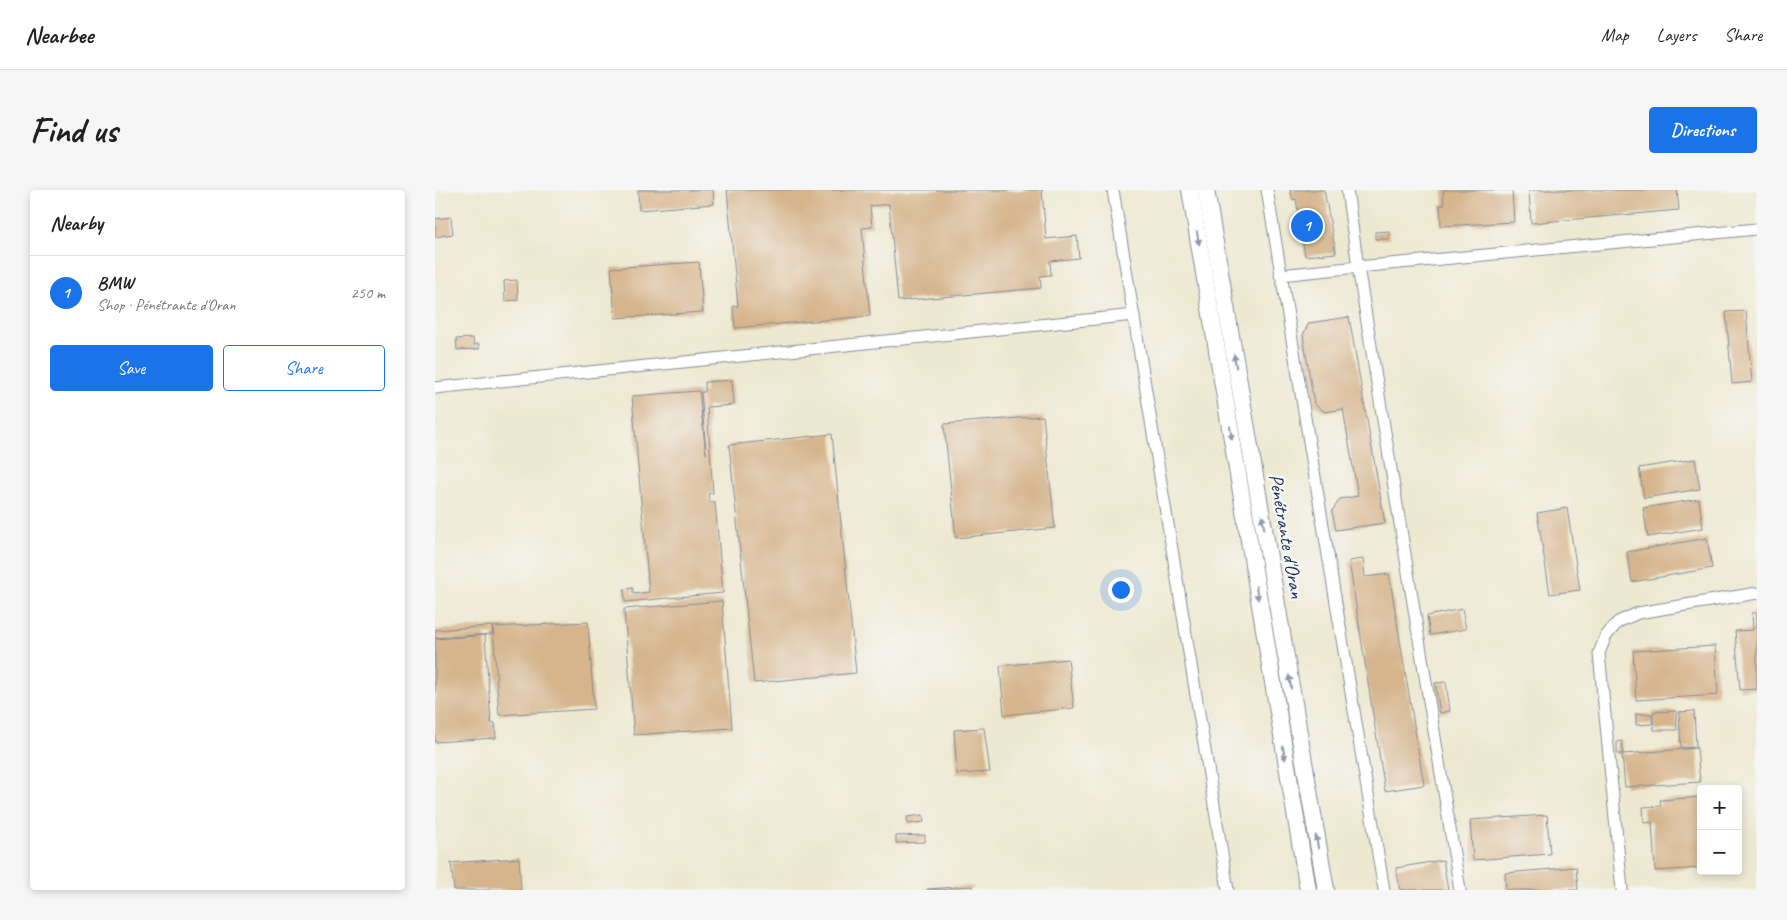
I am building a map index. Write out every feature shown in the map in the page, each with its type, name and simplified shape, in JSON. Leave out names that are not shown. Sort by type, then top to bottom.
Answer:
[{"type":"highway","name":"Pénétrante d'Oran","points":[[1190,190],[1309,890]]},
{"type":"highway","name":"Pénétrante d'Oran","points":[[1207,190],[1326,890]]},
{"type":"street","points":[[1113,190],[1228,890]]},
{"type":"street","points":[[1267,190],[1383,890]]},
{"type":"street","points":[[1347,190],[1358,267],[1461,890]]},
{"type":"street","points":[[1280,275],[1757,229]]},
{"type":"street","points":[[435,388],[1134,315]]},
{"type":"street","points":[[1622,890],[1599,653],[1606,636],[1618,622],[1638,613],[1757,593]]},
{"type":"building","points":[[638,190],[713,190],[714,204],[639,210]]},
{"type":"building","points":[[727,190],[1042,190],[1046,239],[1077,236],[1079,258],[1050,261],[1051,275],[1040,276],[1041,288],[898,301],[889,204],[870,206],[872,227],[862,228],[870,316],[735,328],[733,306],[738,306]]},
{"type":"building","points":[[1290,190],[1324,190],[1336,253],[1305,256],[1296,199],[1293,200]]},
{"type":"building","points":[[1443,190],[1512,190],[1514,222],[1441,226],[1440,205],[1444,205]]},
{"type":"building","points":[[1529,190],[1677,190],[1679,210],[1531,223]]},
{"type":"building","points":[[451,217],[453,234],[435,237],[435,219]]},
{"type":"building","points":[[1389,231],[1389,239],[1375,239],[1375,232]]},
{"type":"building","points":[[699,262],[703,312],[615,318],[611,268]]},
{"type":"building","points":[[517,280],[518,300],[505,301],[504,281]]},
{"type":"building","points":[[1746,311],[1752,382],[1732,384],[1726,312]]},
{"type":"building","points":[[1349,317],[1385,523],[1336,530],[1332,511],[1340,499],[1358,496],[1343,409],[1325,412],[1314,404],[1303,335],[1309,323]]},
{"type":"building","points":[[473,338],[474,345],[479,344],[479,349],[457,350],[456,339]]},
{"type":"building","points":[[732,380],[734,405],[707,407],[713,493],[708,494],[709,502],[715,502],[723,593],[625,602],[624,589],[633,588],[633,594],[649,592],[632,396],[699,391],[706,454],[701,392],[705,392],[705,382]]},
{"type":"building","points":[[1043,416],[1055,528],[956,538],[944,424]]},
{"type":"building","points":[[832,434],[856,673],[754,683],[729,445]]},
{"type":"building","points":[[1695,459],[1700,489],[1644,498],[1639,468]]},
{"type":"building","points":[[1699,499],[1703,528],[1648,537],[1643,508]]},
{"type":"building","points":[[1567,508],[1580,590],[1550,594],[1537,513]]},
{"type":"building","points":[[1707,538],[1712,568],[1632,582],[1627,552]]},
{"type":"building","points":[[1363,559],[1365,577],[1389,574],[1424,785],[1385,791],[1349,561]]},
{"type":"building","points":[[722,601],[732,728],[634,735],[624,609]]},
{"type":"building","points":[[1462,609],[1466,629],[1430,635],[1427,616]]},
{"type":"building","points":[[1752,613],[1757,613],[1757,689],[1740,690],[1735,631],[1753,630]]},
{"type":"building","points":[[588,622],[594,709],[499,715],[493,627]]},
{"type":"building","points":[[492,626],[493,634],[435,638],[435,630]]},
{"type":"building","points":[[485,635],[491,723],[495,723],[496,738],[435,742],[435,639]]},
{"type":"building","points":[[1715,646],[1718,695],[1636,700],[1633,651]]},
{"type":"building","points":[[1068,659],[1074,708],[1004,715],[1000,666]]},
{"type":"building","points":[[1446,682],[1450,711],[1440,713],[1435,683]]},
{"type":"building","points":[[1676,711],[1677,730],[1654,730],[1653,712]]},
{"type":"building","points":[[1694,711],[1696,747],[1681,748],[1679,712]]},
{"type":"building","points":[[1636,714],[1652,714],[1652,724],[1636,725]]},
{"type":"building","points":[[984,728],[990,772],[957,774],[954,730]]},
{"type":"building","points":[[1622,741],[1623,754],[1697,748],[1700,782],[1625,787],[1622,754],[1617,754],[1617,742]]},
{"type":"building","points":[[1697,797],[1697,868],[1655,871],[1652,822],[1644,823],[1643,807],[1661,806],[1660,800]]},
{"type":"building","points":[[923,815],[924,822],[908,824],[907,817]]},
{"type":"building","points":[[1547,815],[1550,854],[1473,860],[1470,820]]},
{"type":"building","points":[[925,835],[925,842],[896,843],[896,836]]},
{"type":"building","points":[[519,858],[521,890],[454,890],[451,863]]},
{"type":"building","points":[[1443,860],[1448,890],[1400,890],[1396,868]]},
{"type":"building","points":[[1576,867],[1578,890],[1506,890],[1505,873]]},
{"type":"building","points":[[973,886],[973,890],[927,890],[927,889]]},
{"type":"place","name":"BMW","points":[[1307,226]]}]
